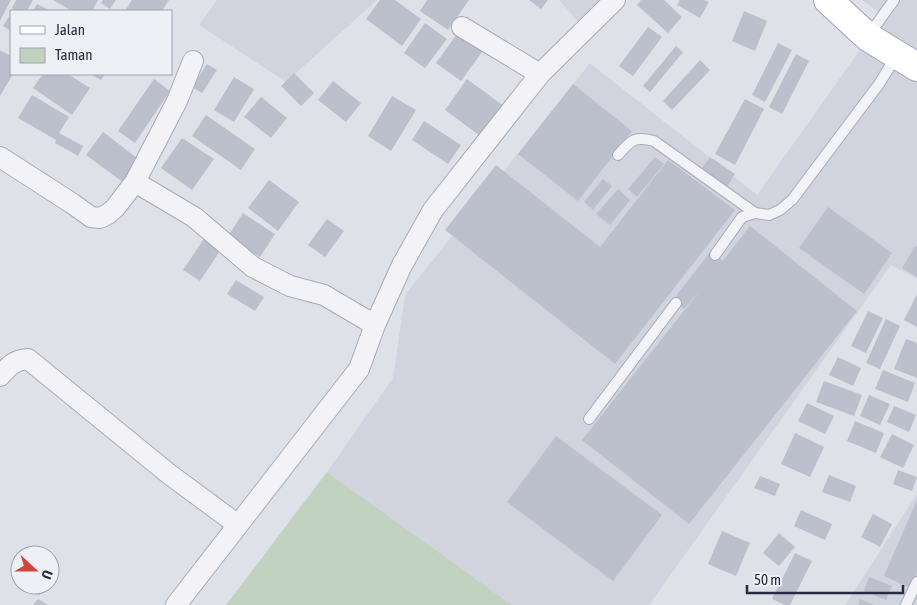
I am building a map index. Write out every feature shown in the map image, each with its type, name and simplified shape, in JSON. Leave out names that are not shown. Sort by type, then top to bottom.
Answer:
[{"type":"main road","points":[[828,0],[868,36],[907,61]]},
{"type":"street","points":[[176,605],[359,369],[375,325],[402,265],[432,210],[540,74],[615,0]]},
{"type":"street","points":[[462,27],[540,74]]},
{"type":"street","points":[[0,157],[91,217],[100,218],[115,208],[134,182],[177,101],[193,61]]},
{"type":"street","points":[[134,182],[194,217],[253,267],[290,286],[324,295],[375,325]]},
{"type":"street","points":[[0,376],[10,364],[17,360],[28,359],[169,474],[238,525]]},
{"type":"lane","points":[[868,36],[894,0]]},
{"type":"lane","points":[[715,255],[742,217],[756,213],[770,215],[780,210],[792,200],[879,84],[907,61]]},
{"type":"lane","points":[[618,155],[629,142],[640,137],[654,140],[756,213]]},
{"type":"lane","points":[[589,418],[676,303]]},
{"type":"lane","points":[[906,605],[917,582]]},
{"type":"shaded area","points":[[217,0],[377,0],[286,82],[199,25]]},
{"type":"shaded area","points":[[559,0],[612,0],[583,27]]},
{"type":"shaded area","points":[[862,0],[917,0],[917,279],[891,265],[649,605],[512,605],[327,472],[393,378],[405,295],[590,63],[757,195],[884,16]]},
{"type":"shaded area","points":[[917,494],[917,605],[845,605]]},
{"type":"green space","points":[[327,472],[512,605],[226,605]]},
{"type":"building","points":[[0,0],[11,0],[0,21]]},
{"type":"building","points":[[16,0],[33,0],[28,10],[15,10],[12,8]]},
{"type":"building","points":[[53,0],[98,0],[93,10],[70,10]]},
{"type":"building","points":[[103,0],[116,0],[110,9],[101,3]]},
{"type":"building","points":[[132,0],[169,0],[163,10],[126,10]]},
{"type":"building","points":[[380,0],[395,0],[421,19],[402,46],[366,19]]},
{"type":"building","points":[[427,0],[469,0],[448,30],[420,11]]},
{"type":"building","points":[[529,0],[548,0],[541,9]]},
{"type":"building","points":[[641,0],[664,0],[682,17],[668,33],[637,5]]},
{"type":"building","points":[[680,0],[704,0],[709,2],[700,18],[677,5]]},
{"type":"building","points":[[37,4],[49,10],[34,10]]},
{"type":"building","points":[[744,11],[767,21],[755,51],[732,41]]},
{"type":"building","points":[[10,15],[10,30],[3,26]]},
{"type":"building","points":[[425,23],[447,39],[425,68],[404,53]]},
{"type":"building","points":[[648,27],[662,37],[633,76],[619,66]]},
{"type":"building","points":[[457,34],[482,52],[461,81],[436,63]]},
{"type":"building","points":[[778,43],[792,50],[765,102],[752,95]]},
{"type":"building","points":[[676,46],[683,52],[650,92],[643,86]]},
{"type":"building","points":[[0,50],[10,55],[10,75],[12,75],[0,96]]},
{"type":"building","points":[[796,54],[809,61],[782,114],[769,107]]},
{"type":"building","points":[[700,60],[710,70],[672,110],[663,101]]},
{"type":"building","points":[[207,64],[217,70],[202,93],[192,87]]},
{"type":"building","points":[[294,73],[314,93],[301,106],[281,86]]},
{"type":"building","points":[[42,75],[70,75],[90,88],[72,115],[33,88]]},
{"type":"building","points":[[92,75],[104,75],[101,80]]},
{"type":"building","points":[[234,77],[254,89],[234,122],[214,110]]},
{"type":"building","points":[[154,79],[170,91],[135,143],[118,131]]},
{"type":"building","points":[[467,79],[505,107],[483,138],[445,110]]},
{"type":"building","points":[[333,81],[361,103],[346,122],[318,100]]},
{"type":"building","points":[[573,84],[632,131],[578,201],[518,154]]},
{"type":"building","points":[[32,95],[69,117],[59,133],[83,146],[78,156],[55,143],[56,140],[18,118]]},
{"type":"building","points":[[392,96],[416,110],[391,151],[368,136]]},
{"type":"building","points":[[261,97],[287,118],[271,138],[244,117]]},
{"type":"building","points":[[745,99],[764,109],[735,165],[715,154]]},
{"type":"building","points":[[206,115],[255,149],[241,170],[192,136]]},
{"type":"building","points":[[424,121],[461,145],[448,164],[412,140]]},
{"type":"building","points":[[103,132],[141,161],[124,183],[86,155]]},
{"type":"building","points":[[182,138],[214,159],[192,190],[161,168]]},
{"type":"building","points":[[655,157],[664,164],[637,197],[628,189]]},
{"type":"building","points":[[710,157],[735,174],[727,187],[701,170]]},
{"type":"building","points":[[668,160],[735,210],[615,364],[445,230],[496,165],[600,247]]},
{"type":"building","points":[[603,179],[612,186],[593,210],[584,202]]},
{"type":"building","points":[[269,180],[299,202],[278,231],[248,208]]},
{"type":"building","points":[[618,189],[630,200],[610,225],[596,214]]},
{"type":"building","points":[[828,207],[892,253],[864,294],[799,248]]},
{"type":"building","points":[[243,213],[275,234],[260,257],[228,236]]},
{"type":"building","points":[[327,219],[344,231],[325,257],[308,245]]},
{"type":"building","points":[[750,226],[857,311],[689,524],[582,440],[702,288],[684,309],[673,300],[711,251],[723,261]]},
{"type":"building","points":[[205,237],[222,248],[200,281],[183,270]]},
{"type":"building","points":[[915,246],[917,247],[917,277],[902,268]]},
{"type":"building","points":[[236,280],[264,297],[255,311],[227,294]]},
{"type":"building","points":[[917,294],[917,327],[904,320]]},
{"type":"building","points":[[868,311],[883,318],[866,353],[851,346]]},
{"type":"building","points":[[886,319],[900,326],[880,369],[866,363]]},
{"type":"building","points":[[906,339],[917,343],[917,378],[894,369]]},
{"type":"building","points":[[838,357],[861,368],[853,386],[829,375]]},
{"type":"building","points":[[883,370],[915,383],[908,402],[875,389]]},
{"type":"building","points":[[824,381],[862,395],[854,416],[816,402]]},
{"type":"building","points":[[869,395],[890,404],[880,425],[860,416]]},
{"type":"building","points":[[807,403],[834,416],[825,434],[798,421]]},
{"type":"building","points":[[894,406],[916,415],[909,432],[887,422]]},
{"type":"building","points":[[855,421],[884,433],[876,453],[847,441]]},
{"type":"building","points":[[795,433],[824,447],[810,477],[781,464]]},
{"type":"building","points":[[892,434],[914,445],[903,468],[880,457]]},
{"type":"building","points":[[556,436],[662,515],[613,581],[507,502]]},
{"type":"building","points":[[898,470],[917,477],[912,491],[893,484]]},
{"type":"building","points":[[829,475],[856,486],[850,502],[822,492]]},
{"type":"building","points":[[760,476],[780,484],[775,496],[754,488]]},
{"type":"building","points":[[917,500],[917,572],[910,588],[884,576]]},
{"type":"building","points":[[801,510],[832,524],[825,540],[794,526]]},
{"type":"building","points":[[873,514],[892,524],[880,547],[861,537]]},
{"type":"building","points":[[722,531],[750,543],[736,576],[708,564]]},
{"type":"building","points":[[779,533],[795,547],[779,566],[763,553]]},
{"type":"building","points":[[795,553],[812,561],[790,605],[785,605],[772,599]]},
{"type":"building","points":[[869,577],[892,586],[886,600],[864,591]]},
{"type":"building","points":[[38,599],[48,605],[33,605]]},
{"type":"building","points":[[860,599],[874,605],[858,605]]}]
